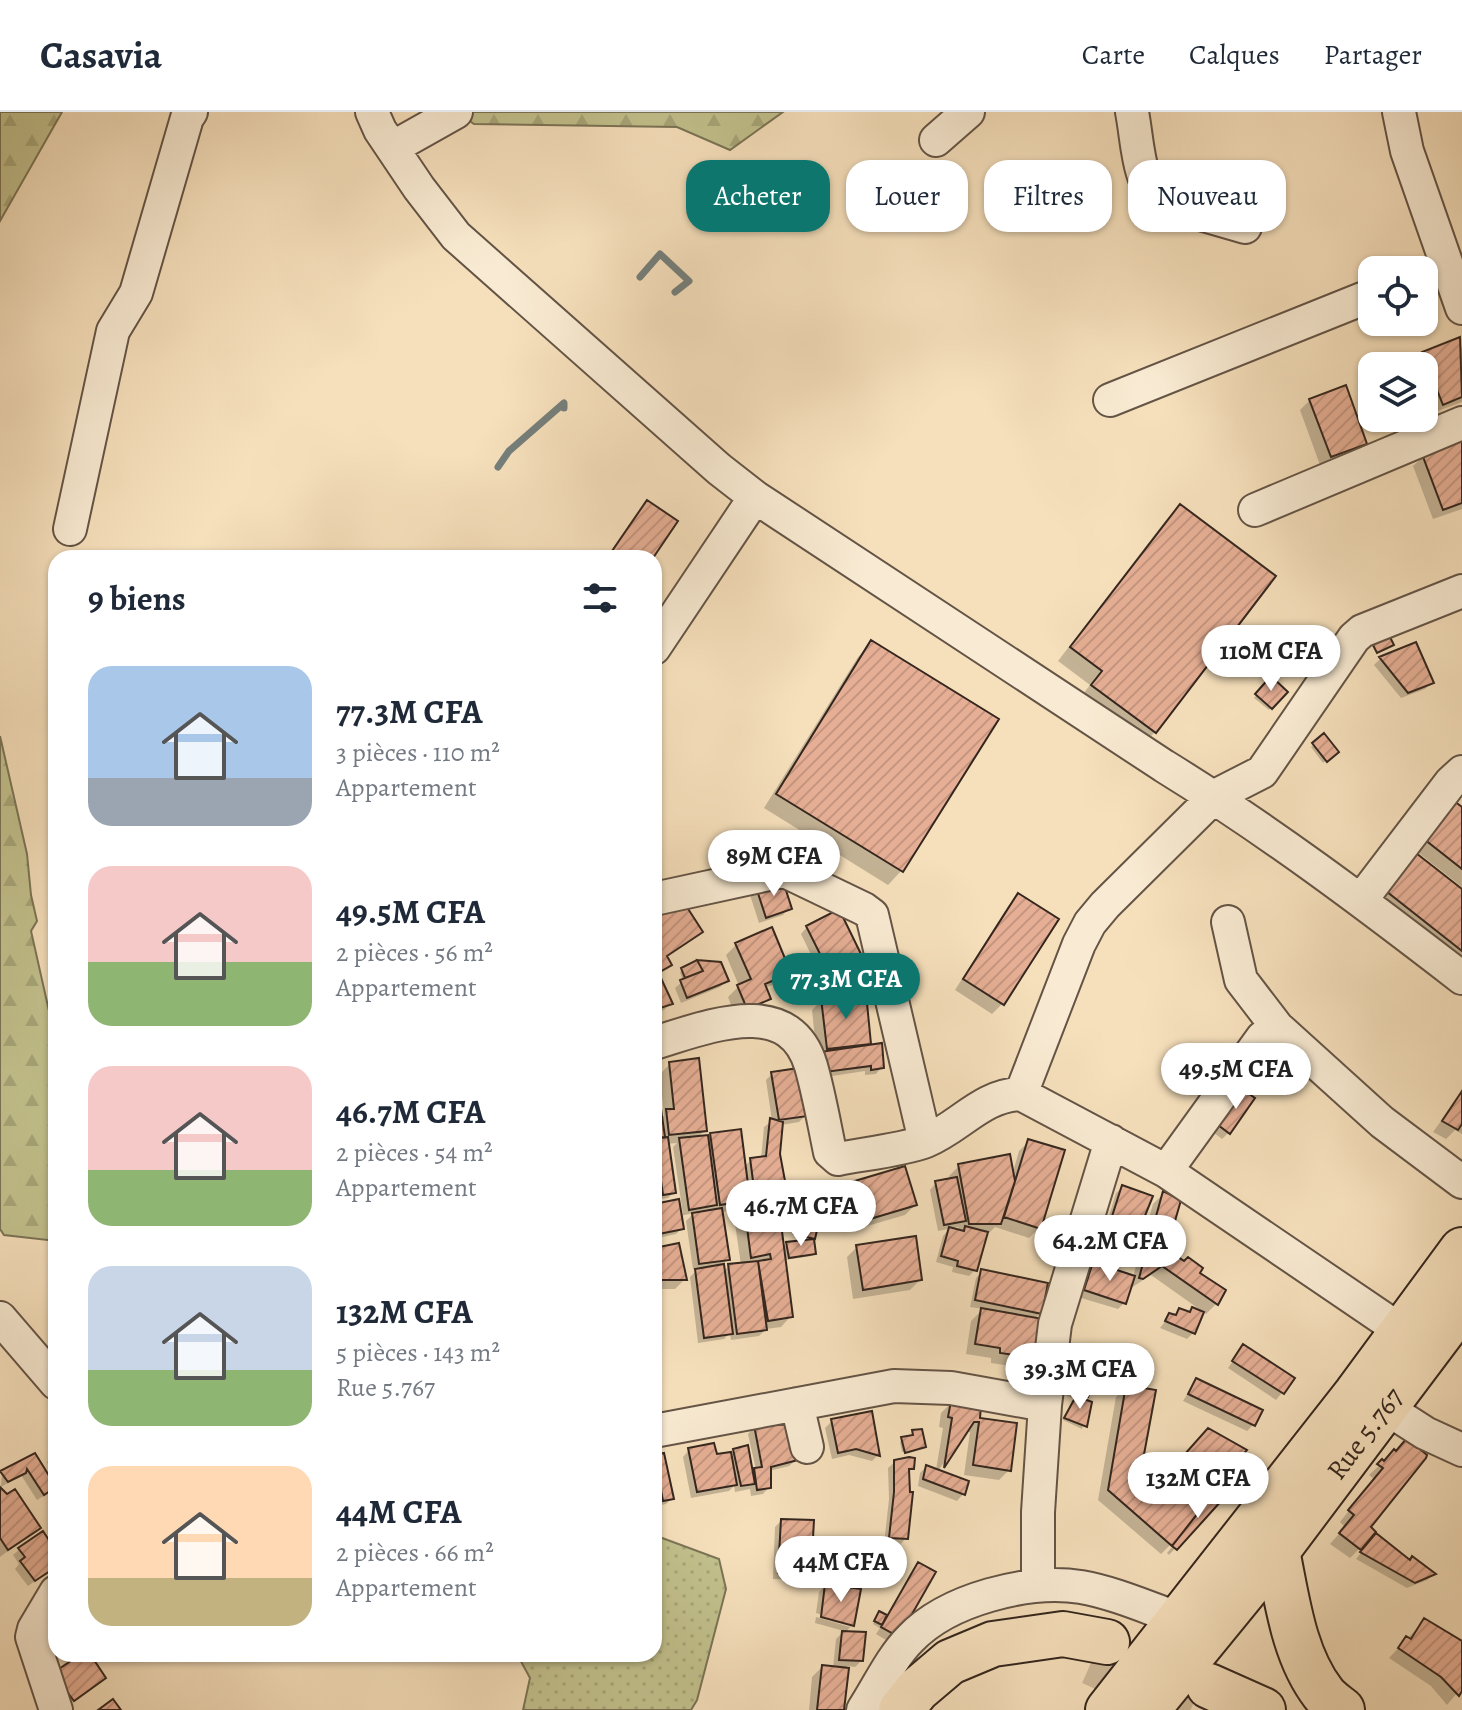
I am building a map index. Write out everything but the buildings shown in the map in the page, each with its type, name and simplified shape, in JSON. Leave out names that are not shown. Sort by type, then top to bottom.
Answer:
[{"type":"highway","points":[[1108,1710],[1403,1332],[1462,1250]]},
{"type":"highway","name":"Rue 5.767","points":[[1147,1710],[1277,1551],[1462,1306]]},
{"type":"highway","points":[[1277,1551],[1293,1627],[1304,1660],[1324,1694],[1342,1710]]},
{"type":"highway","points":[[901,1710],[917,1690],[950,1662],[993,1644],[1063,1634],[1099,1653],[1005,1669],[960,1689],[936,1710]]},
{"type":"highway","points":[[1209,1686],[1263,1710]]},
{"type":"street","points":[[70,529],[113,331],[136,293],[191,112]]},
{"type":"street","points":[[372,112],[419,188],[456,236],[719,469],[755,497],[1164,766],[1215,796],[1361,900],[1462,978]]},
{"type":"street","points":[[392,148],[456,112]]},
{"type":"street","points":[[936,140],[968,112]]},
{"type":"street","points":[[1132,112],[1141,160]]},
{"type":"street","points":[[1399,112],[1431,256]]},
{"type":"street","points":[[1438,275],[1462,308]]},
{"type":"street","points":[[1110,400],[1358,301]]},
{"type":"street","points":[[1255,510],[1462,423]]},
{"type":"street","points":[[662,636],[755,497]]},
{"type":"street","points":[[1021,1094],[1079,944],[1090,923],[1105,905],[1215,796],[1262,772],[1354,638],[1362,631],[1462,591]]},
{"type":"street","points":[[1361,900],[1451,782],[1462,772]]},
{"type":"street","points":[[662,897],[787,872],[872,915],[925,1141]]},
{"type":"street","points":[[1228,922],[1241,980],[1277,1027],[1382,1122],[1462,1182]]},
{"type":"street","points":[[662,1041],[739,1021],[758,1020],[778,1025],[802,1047],[811,1064],[833,1156],[838,1159],[925,1141],[989,1101],[1004,1095],[1021,1094],[1166,1171],[1403,1332]]},
{"type":"street","points":[[1166,1171],[1262,1038],[1277,1027]]},
{"type":"street","points":[[1038,1585],[1038,1512],[1045,1405],[1055,1324],[1111,1141]]},
{"type":"street","points":[[0,1318],[48,1374]]},
{"type":"street","points":[[662,1429],[894,1386],[951,1388],[1045,1405]]},
{"type":"street","points":[[797,1404],[807,1447]]},
{"type":"street","points":[[1386,1408],[1425,1433],[1462,1450]]},
{"type":"street","points":[[863,1710],[907,1641],[925,1624],[968,1602],[1038,1585],[1080,1587],[1180,1619]]},
{"type":"street","points":[[48,1605],[32,1637],[56,1710]]},
{"type":"green space","points":[[0,112],[62,112],[0,221]]},
{"type":"green space","points":[[457,112],[783,112],[730,150],[677,127],[474,124]]},
{"type":"green space","points":[[0,736],[27,854],[37,921],[31,931],[48,1006],[48,1240],[4,1235],[0,1229]]},
{"type":"green space","points":[[662,1538],[719,1559],[726,1589],[697,1700],[691,1710],[523,1710],[530,1678],[521,1662],[662,1662]]},
{"type":"waterway","points":[[640,277],[660,254],[689,281],[675,292]]},
{"type":"waterway","points":[[498,467],[509,451],[564,403],[564,408]]},
{"type":"tunnel","points":[[1091,1663],[1197,1710]]}]
